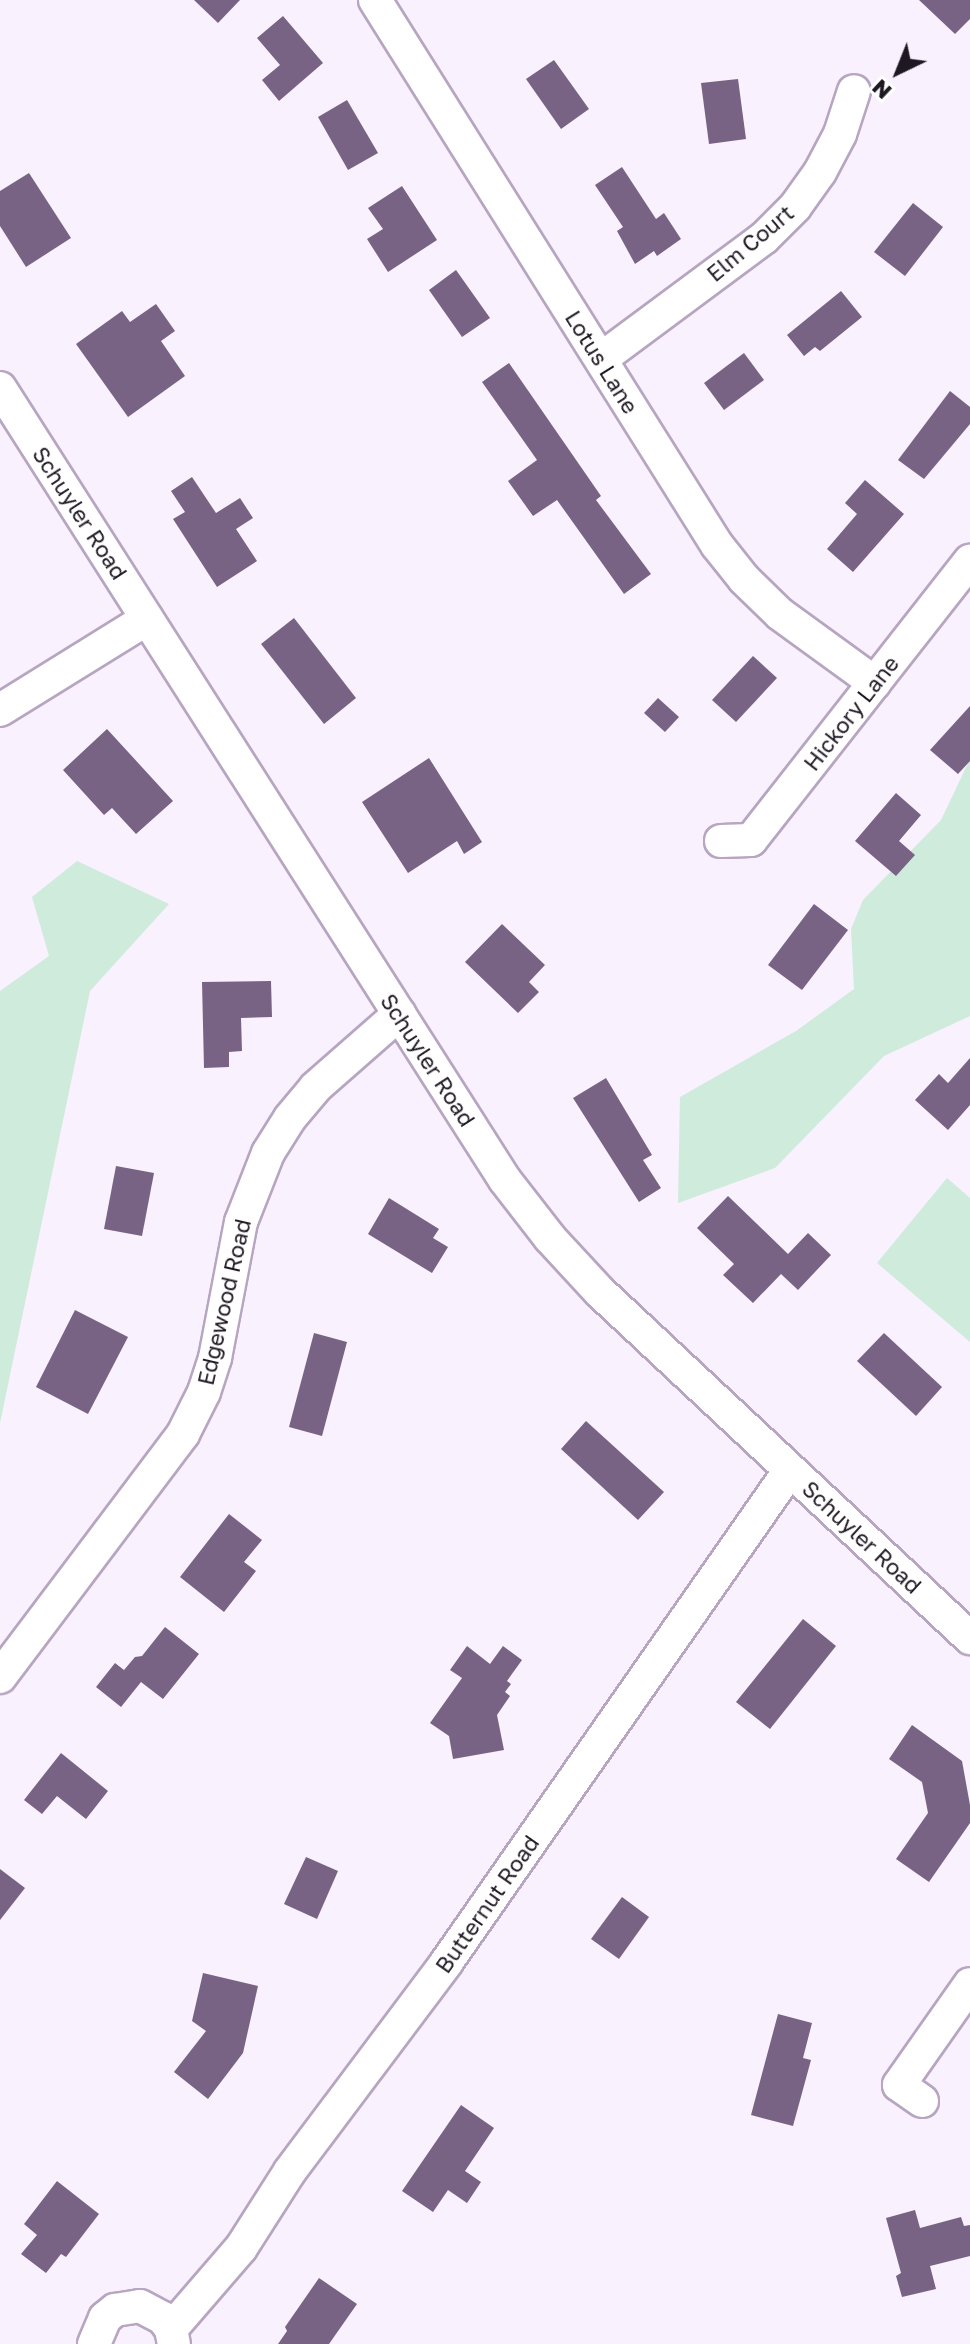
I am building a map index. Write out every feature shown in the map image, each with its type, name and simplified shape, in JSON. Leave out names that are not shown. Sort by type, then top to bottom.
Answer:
[{"type":"street","name":"Lotus Lane","points":[[375,0],[717,545],[744,579],[780,614],[875,683]]},
{"type":"street","name":"Elm Court","points":[[601,359],[764,238],[795,207],[820,172],[840,134],[854,91]]},
{"type":"street","name":"Schuyler Road","points":[[0,388],[505,1180],[550,1238],[600,1292],[970,1638]]},
{"type":"street","name":"Hickory Lane","points":[[721,841],[751,840],[970,561]]},
{"type":"street","points":[[0,710],[147,619]]},
{"type":"street","name":"Edgewood Road","points":[[0,1677],[183,1434],[204,1392],[215,1358],[241,1222],[268,1153],[290,1118],[316,1087],[399,1014]]},
{"type":"street","name":"Butternut Road","points":[[94,2344],[105,2318],[127,2306],[152,2310],[172,2336],[241,2248],[290,2171],[446,1963],[790,1470]]},
{"type":"street","points":[[922,2101],[899,2085],[970,1984]]},
{"type":"green space","points":[[970,759],[970,1016],[884,1056],[775,1168],[678,1203],[680,1097],[796,1031],[854,989],[851,929],[863,900],[941,820]]},
{"type":"green space","points":[[77,861],[169,904],[90,991],[0,1423],[0,991],[49,956],[32,897]]},
{"type":"green space","points":[[947,1178],[970,1198],[970,1342],[877,1263]]},
{"type":"building","points":[[194,0],[240,0],[218,23]]},
{"type":"building","points":[[919,0],[970,0],[970,19],[955,34]]},
{"type":"building","points":[[283,16],[323,63],[279,101],[262,80],[280,65],[257,38]]},
{"type":"building","points":[[554,60],[589,109],[561,129],[526,79]]},
{"type":"building","points":[[738,79],[746,139],[709,144],[701,83]]},
{"type":"building","points":[[347,100],[378,153],[348,170],[318,117]]},
{"type":"building","points":[[622,167],[656,219],[664,213],[681,239],[657,256],[654,251],[635,264],[617,231],[623,227],[595,185]]},
{"type":"building","points":[[29,173],[71,238],[26,267],[0,226],[0,191]]},
{"type":"building","points":[[402,186],[437,240],[388,272],[367,239],[383,229],[368,208]]},
{"type":"building","points":[[913,203],[943,227],[905,276],[874,252]]},
{"type":"building","points":[[456,270],[490,318],[462,337],[429,290]]},
{"type":"building","points":[[841,291],[862,317],[820,351],[815,347],[804,356],[787,335]]},
{"type":"building","points":[[156,304],[175,331],[161,341],[185,376],[128,417],[76,344],[122,311],[130,322]]},
{"type":"building","points":[[744,353],[764,380],[724,410],[704,383]]},
{"type":"building","points":[[509,363],[601,496],[596,500],[651,574],[624,594],[557,500],[533,516],[508,481],[537,460],[482,382]]},
{"type":"building","points":[[950,391],[970,407],[970,424],[924,479],[898,460]]},
{"type":"building","points":[[192,477],[216,513],[240,498],[253,518],[236,529],[257,561],[217,587],[173,519],[185,512],[171,491]]},
{"type":"building","points":[[865,480],[904,514],[853,572],[827,549],[857,514],[845,503]]},
{"type":"building","points":[[294,618],[356,698],[324,724],[261,644]]},
{"type":"building","points":[[753,656],[777,678],[736,722],[712,700]]},
{"type":"building","points":[[658,698],[679,717],[665,732],[644,713]]},
{"type":"building","points":[[970,706],[970,761],[958,774],[930,750]]},
{"type":"building","points":[[107,729],[173,801],[136,834],[112,808],[104,815],[63,770]]},
{"type":"building","points":[[429,758],[482,842],[464,854],[457,841],[408,873],[362,802]]},
{"type":"building","points":[[896,793],[921,815],[899,841],[915,855],[896,876],[855,841]]},
{"type":"building","points":[[814,904],[848,930],[802,990],[768,965]]},
{"type":"building","points":[[502,924],[545,965],[529,982],[539,992],[518,1013],[465,962]]},
{"type":"building","points":[[271,981],[272,1017],[241,1018],[242,1051],[229,1052],[229,1067],[204,1068],[202,982]]},
{"type":"building","points":[[970,1058],[970,1105],[948,1130],[915,1100],[939,1074],[948,1083]]},
{"type":"building","points":[[606,1078],[652,1155],[643,1160],[661,1188],[639,1202],[573,1098]]},
{"type":"building","points":[[116,1166],[154,1173],[142,1236],[104,1229]]},
{"type":"building","points":[[728,1196],[788,1254],[808,1233],[831,1255],[798,1290],[781,1274],[753,1303],[723,1275],[734,1264],[697,1228]]},
{"type":"building","points":[[389,1198],[439,1229],[433,1238],[448,1247],[432,1273],[368,1234]]},
{"type":"building","points":[[75,1310],[128,1337],[88,1414],[36,1387]]},
{"type":"building","points":[[314,1333],[347,1342],[322,1436],[289,1427]]},
{"type":"building","points":[[884,1333],[942,1387],[916,1416],[857,1361]]},
{"type":"building","points":[[586,1421],[664,1492],[638,1520],[561,1449]]},
{"type":"building","points":[[229,1514],[262,1540],[244,1562],[256,1571],[224,1612],[180,1577]]},
{"type":"building","points":[[803,1619],[836,1646],[770,1729],[736,1702]]},
{"type":"building","points":[[165,1627],[199,1654],[163,1699],[141,1682],[121,1707],[96,1687],[115,1663],[124,1670],[135,1657],[142,1656]]},
{"type":"building","points":[[467,1646],[490,1664],[503,1646],[522,1660],[507,1681],[511,1684],[505,1692],[510,1696],[497,1715],[504,1750],[453,1759],[449,1736],[430,1723],[462,1678],[450,1670]]},
{"type":"building","points":[[912,1725],[962,1761],[970,1805],[970,1823],[929,1882],[896,1859],[928,1813],[922,1782],[889,1759]]},
{"type":"building","points":[[61,1753],[108,1791],[86,1819],[57,1796],[42,1814],[24,1800]]},
{"type":"building","points":[[306,1857],[338,1871],[317,1919],[284,1904]]},
{"type":"building","points":[[0,1869],[25,1888],[0,1920]]},
{"type":"building","points":[[622,1897],[649,1917],[619,1959],[591,1939]]},
{"type":"building","points":[[203,1973],[258,1986],[243,2053],[208,2099],[174,2072],[206,2031],[192,2021]]},
{"type":"building","points":[[778,2014],[812,2023],[803,2058],[811,2060],[793,2126],[751,2115]]},
{"type":"building","points":[[461,2105],[494,2128],[465,2171],[481,2182],[467,2203],[448,2190],[433,2212],[402,2191]]},
{"type":"building","points":[[57,2181],[99,2214],[66,2257],[61,2254],[46,2273],[21,2254],[37,2235],[24,2224]]},
{"type":"building","points":[[915,2210],[920,2228],[961,2217],[964,2226],[970,2225],[970,2256],[930,2266],[936,2289],[902,2297],[896,2276],[901,2273],[886,2218]]},
{"type":"building","points":[[319,2278],[357,2304],[329,2344],[278,2344],[287,2331],[285,2327]]}]
